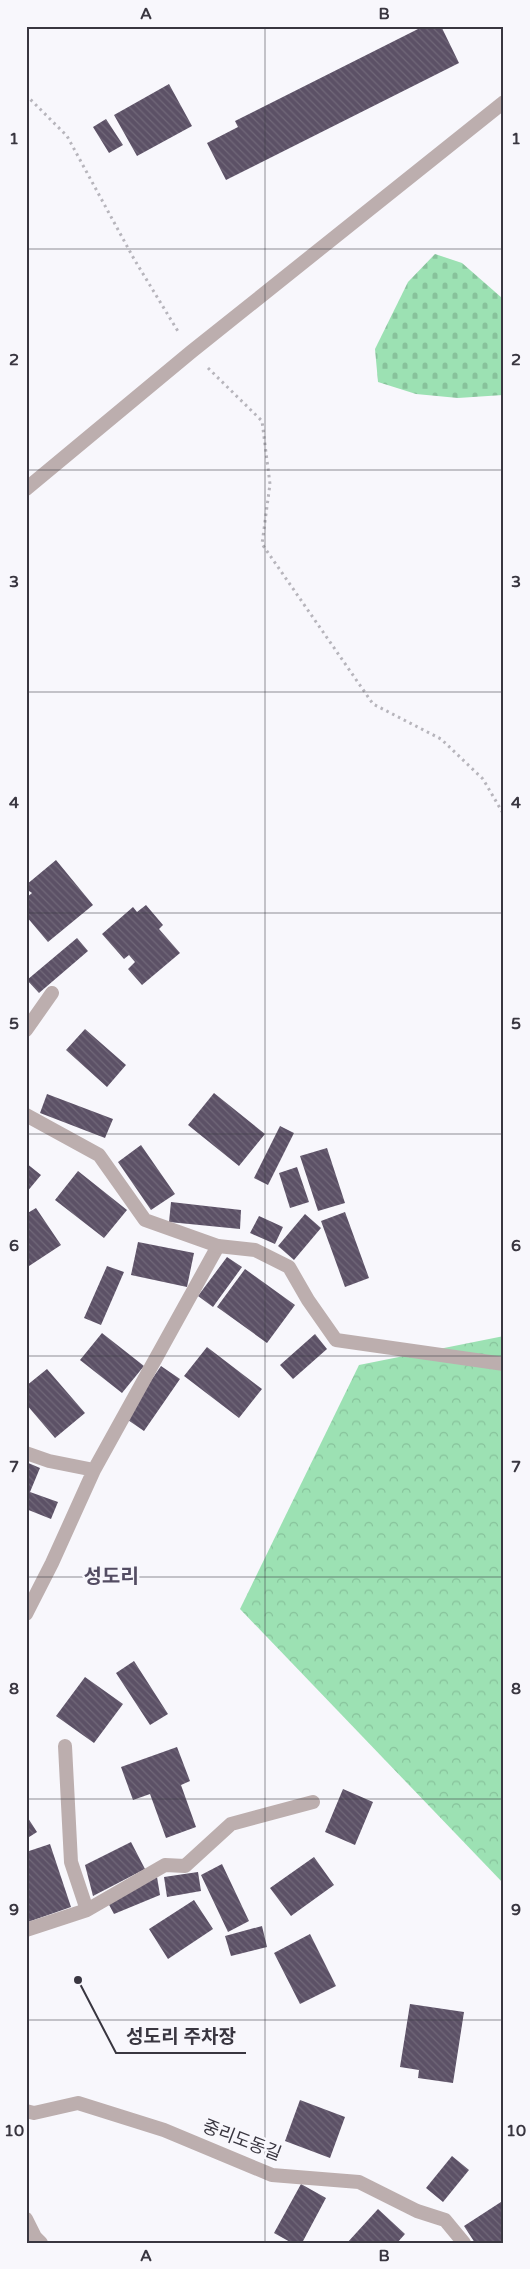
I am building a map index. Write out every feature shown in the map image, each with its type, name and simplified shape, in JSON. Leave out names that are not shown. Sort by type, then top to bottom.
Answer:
[{"type":"street","points":[[26,489],[191,352],[504,102]]},
{"type":"street","points":[[26,1030],[52,993]]},
{"type":"street","points":[[26,1115],[99,1155],[145,1220],[218,1246],[255,1250],[288,1267],[336,1340],[504,1364]]},
{"type":"street","points":[[26,1614],[94,1470],[218,1246]]},
{"type":"street","points":[[26,1453],[49,1461],[94,1470]]},
{"type":"street","points":[[66,1746],[71,1862],[86,1910]]},
{"type":"street","points":[[26,1930],[86,1910],[165,1865],[185,1866],[231,1824],[313,1802]]},
{"type":"street","name":"중리도동길","points":[[26,2111],[34,2113],[78,2103],[164,2130],[272,2175],[360,2182],[417,2211],[444,2220],[464,2243]]},
{"type":"street","points":[[26,2219],[35,2237],[41,2243]]},
{"type":"path","points":[[26,95],[67,136],[134,258],[191,352],[262,420],[270,484],[262,544],[373,704],[441,739],[483,779],[504,815]]},
{"type":"green space","points":[[435,254],[462,263],[502,298],[504,302],[503,395],[458,398],[416,394],[378,382],[375,349],[408,282]]},
{"type":"green space","points":[[504,1336],[504,1884],[240,1609],[359,1365]]},
{"type":"building","points":[[424,26],[441,26],[459,63],[226,180],[207,143],[238,127],[235,121]]},
{"type":"building","points":[[169,84],[192,126],[137,156],[114,115]]},
{"type":"building","points":[[106,119],[123,145],[109,153],[93,127]]},
{"type":"building","points":[[56,860],[93,905],[48,942],[26,916],[26,898],[32,893],[26,889],[26,885]]},
{"type":"building","points":[[146,905],[163,925],[159,929],[180,953],[142,985],[128,969],[135,962],[129,955],[124,959],[102,934],[133,907],[137,912]]},
{"type":"building","points":[[77,938],[88,951],[39,993],[27,980]]},
{"type":"building","points":[[85,1029],[126,1065],[107,1087],[66,1050]]},
{"type":"building","points":[[214,1093],[265,1134],[239,1166],[188,1125]]},
{"type":"building","points":[[47,1094],[113,1119],[105,1138],[40,1113]]},
{"type":"building","points":[[280,1126],[294,1133],[268,1185],[254,1178]]},
{"type":"building","points":[[141,1145],[175,1194],[151,1210],[118,1162]]},
{"type":"building","points":[[327,1148],[345,1203],[318,1211],[300,1156]]},
{"type":"building","points":[[26,1163],[41,1175],[26,1193]]},
{"type":"building","points":[[297,1167],[309,1202],[290,1208],[279,1173]]},
{"type":"building","points":[[78,1171],[127,1210],[104,1238],[55,1200]]},
{"type":"building","points":[[171,1202],[241,1210],[240,1229],[169,1222]]},
{"type":"building","points":[[36,1208],[61,1245],[26,1268],[26,1214]]},
{"type":"building","points":[[345,1212],[369,1278],[345,1287],[321,1221]]},
{"type":"building","points":[[305,1214],[321,1228],[294,1260],[278,1246]]},
{"type":"building","points":[[259,1216],[283,1227],[275,1244],[250,1233]]},
{"type":"building","points":[[138,1242],[194,1253],[187,1287],[131,1275]]},
{"type":"building","points":[[227,1257],[242,1267],[213,1307],[198,1296]]},
{"type":"building","points":[[107,1266],[124,1272],[101,1325],[84,1318]]},
{"type":"building","points":[[245,1269],[295,1305],[267,1343],[217,1307]]},
{"type":"building","points":[[102,1333],[144,1366],[122,1393],[80,1360]]},
{"type":"building","points":[[315,1334],[327,1349],[293,1379],[280,1365]]},
{"type":"building","points":[[207,1347],[262,1389],[239,1418],[184,1376]]},
{"type":"building","points":[[161,1366],[180,1379],[144,1431],[125,1418]]},
{"type":"building","points":[[47,1369],[85,1413],[55,1438],[26,1404],[26,1386]]},
{"type":"building","points":[[26,1462],[40,1468],[30,1492],[58,1502],[51,1519],[26,1509]]},
{"type":"building","points":[[134,1661],[168,1714],[150,1725],[116,1673]]},
{"type":"building","points":[[85,1677],[123,1704],[94,1743],[56,1716]]},
{"type":"building","points":[[177,1747],[190,1781],[181,1785],[196,1827],[166,1838],[150,1794],[133,1800],[121,1767]]},
{"type":"building","points":[[343,1789],[373,1802],[355,1845],[325,1832]]},
{"type":"building","points":[[26,1815],[37,1832],[26,1839]]},
{"type":"building","points":[[131,1842],[145,1869],[93,1896],[85,1865]]},
{"type":"building","points":[[50,1844],[71,1907],[28,1922],[26,1917],[26,1852]]},
{"type":"building","points":[[314,1857],[334,1885],[291,1916],[270,1888]]},
{"type":"building","points":[[222,1864],[249,1921],[228,1932],[201,1875]]},
{"type":"building","points":[[198,1872],[201,1891],[167,1897],[164,1877]]},
{"type":"building","points":[[157,1877],[160,1895],[114,1914],[107,1901]]},
{"type":"building","points":[[194,1900],[213,1929],[168,1959],[149,1929]]},
{"type":"building","points":[[262,1926],[267,1947],[231,1956],[225,1936]]},
{"type":"building","points":[[310,1934],[336,1986],[300,2004],[274,1953]]},
{"type":"building","points":[[410,2004],[464,2012],[453,2083],[418,2078],[419,2070],[400,2067]]},
{"type":"building","points":[[300,2100],[345,2117],[330,2158],[285,2141]]},
{"type":"building","points":[[452,2156],[469,2170],[443,2202],[426,2188]]},
{"type":"building","points":[[301,2184],[326,2198],[302,2243],[292,2243],[274,2233]]},
{"type":"building","points":[[504,2200],[504,2243],[475,2243],[464,2226]]},
{"type":"building","points":[[378,2209],[405,2234],[397,2243],[347,2243]]},
{"type":"place","name":"성도리 주차장","points":[[78,1980]]},
{"type":"district","name":"성도리","points":[[111,1577]]}]
